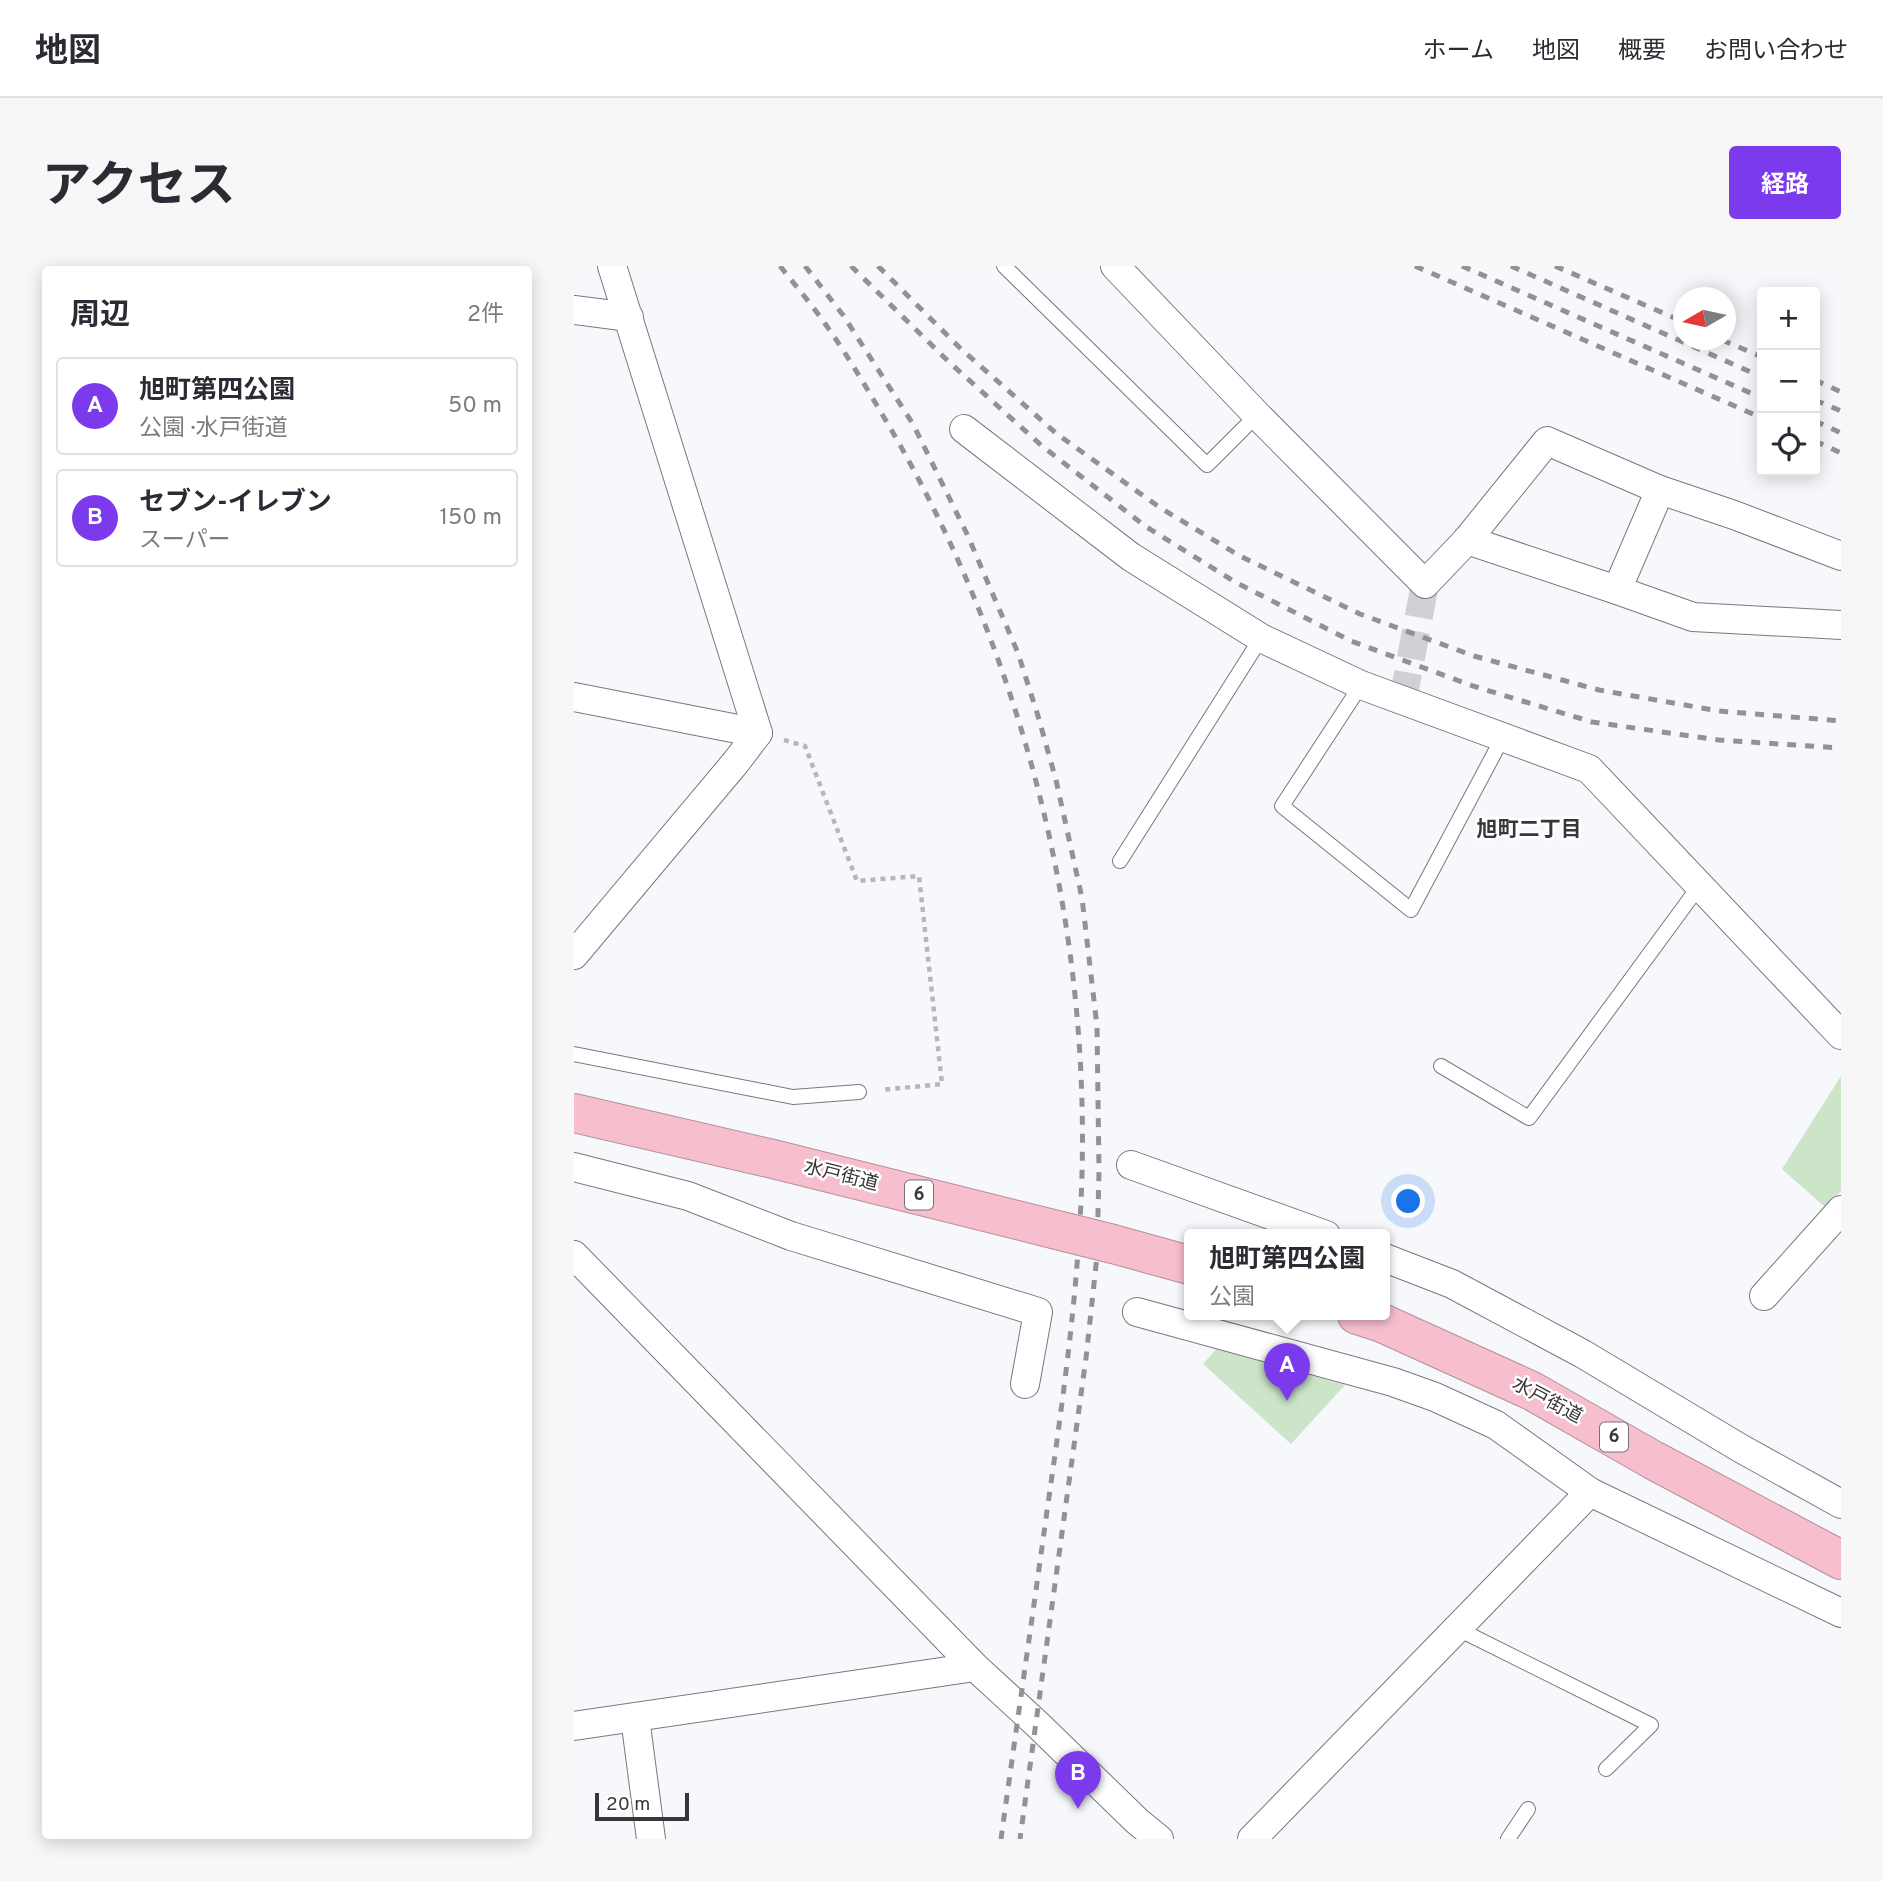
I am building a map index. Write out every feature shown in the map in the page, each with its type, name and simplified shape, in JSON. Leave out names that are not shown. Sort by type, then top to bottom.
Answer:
[{"type":"highway","name":"水戸街道","points":[[574,1113],[773,1159],[1184,1264]]},
{"type":"highway","name":"水戸街道","points":[[1373,1320],[1532,1391],[1653,1460],[1841,1560]]},
{"type":"street","points":[[612,266],[758,733]]},
{"type":"street","points":[[1115,266],[1256,415],[1425,584],[1467,540],[1547,441],[1660,490],[1841,556]]},
{"type":"street","points":[[574,310],[629,317]]},
{"type":"street","points":[[964,429],[1131,557],[1261,638],[1360,685],[1588,769],[1841,1035]]},
{"type":"street","points":[[1617,590],[1660,490]]},
{"type":"street","points":[[1467,540],[1693,617],[1841,625]]},
{"type":"street","points":[[574,697],[758,733]]},
{"type":"street","points":[[574,955],[758,733]]},
{"type":"street","points":[[1131,1166],[1309,1229]]},
{"type":"street","points":[[574,1167],[688,1196],[791,1236],[1038,1311],[1025,1384]]},
{"type":"street","points":[[1764,1296],[1841,1210]]},
{"type":"street","points":[[574,1255],[975,1667],[1159,1839]]},
{"type":"street","points":[[1390,1260],[1452,1284],[1571,1348],[1841,1504]]},
{"type":"street","points":[[1136,1312],[1393,1382],[1435,1397],[1496,1425],[1590,1492],[1841,1613]]},
{"type":"street","points":[[1252,1839],[1590,1492]]},
{"type":"street","points":[[574,1726],[975,1667]]},
{"type":"street","points":[[635,1718],[651,1839]]},
{"type":"lane","points":[[1004,266],[1207,465],[1256,415]]},
{"type":"lane","points":[[1120,861],[1261,638]]},
{"type":"lane","points":[[1360,685],[1282,806],[1410,910],[1503,737]]},
{"type":"lane","points":[[1441,1066],[1529,1118],[1700,885]]},
{"type":"lane","points":[[574,1054],[793,1097],[859,1092]]},
{"type":"lane","points":[[1458,1629],[1651,1725],[1606,1769]]},
{"type":"lane","points":[[1508,1839],[1528,1809]]},
{"type":"path","points":[[758,733],[806,746],[857,881],[919,876],[942,1084],[859,1092]]},
{"type":"green space","points":[[1841,1076],[1841,1191],[1825,1207],[1782,1169]]},
{"type":"green space","points":[[1217,1348],[1345,1385],[1291,1444],[1203,1364]]},
{"type":"tunnel","points":[[1403,700],[1425,584]]},
{"type":"railway","points":[[780,266],[826,325],[873,398],[928,497],[970,588],[1006,681],[1035,777],[1057,875],[1073,974],[1081,1074],[1082,1174],[1078,1259],[1059,1427],[1001,1839]]},
{"type":"railway","points":[[805,266],[843,315],[913,424],[967,534],[1018,653],[1038,716],[1056,780],[1082,898],[1097,1026],[1097,1256],[1086,1358],[1020,1839]]},
{"type":"railway","points":[[851,266],[949,362],[1042,446],[1145,526],[1235,582],[1351,641],[1473,686],[1592,722],[1719,740],[1841,748]]},
{"type":"railway","points":[[878,266],[959,347],[1057,434],[1159,507],[1240,556],[1360,614],[1474,656],[1599,690],[1719,711],[1841,721]]},
{"type":"railway","points":[[1415,266],[1757,416]]},
{"type":"railway","points":[[1462,266],[1757,396]]},
{"type":"railway","points":[[1511,266],[1757,375]]},
{"type":"railway","points":[[1555,266],[1673,317]]},
{"type":"railway","points":[[1736,346],[1757,355]]},
{"type":"railway","points":[[1820,382],[1841,392]]},
{"type":"railway","points":[[1820,402],[1841,411]]},
{"type":"railway","points":[[1820,423],[1841,433]]},
{"type":"railway","points":[[1820,443],[1841,453]]},
{"type":"place","name":"旭町第四公園","points":[[1287,1401]]},
{"type":"place","name":"セブン-イレブン","points":[[1078,1809]]},
{"type":"district","name":"旭町二丁目","points":[[1529,830]]}]
